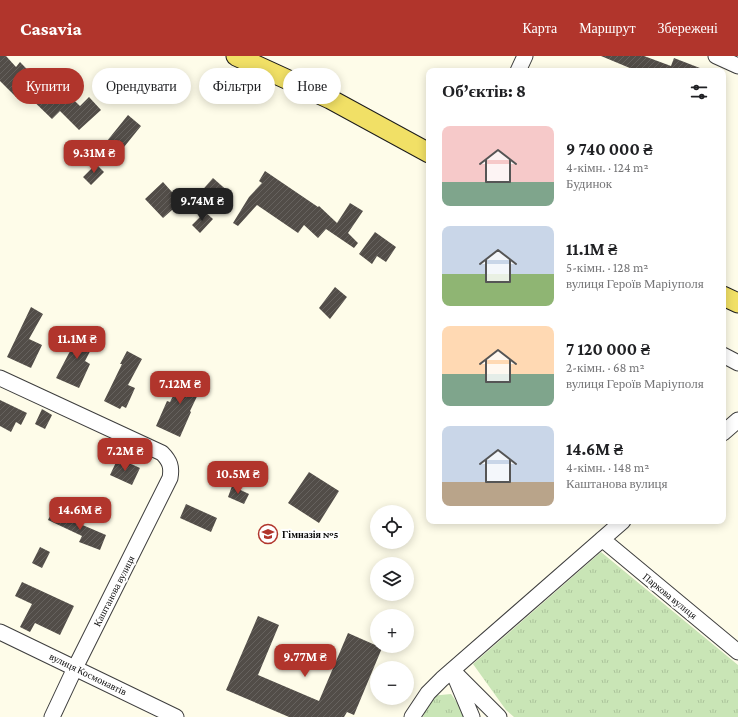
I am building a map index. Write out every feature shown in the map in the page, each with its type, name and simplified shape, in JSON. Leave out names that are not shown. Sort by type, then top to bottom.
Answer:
[{"type":"main road","points":[[239,57],[330,99],[426,151]]},
{"type":"main road","points":[[726,297],[738,303]]},
{"type":"street","points":[[519,68],[525,56]]},
{"type":"street","points":[[716,56],[738,66]]},
{"type":"street","points":[[726,356],[738,362]]},
{"type":"street","name":"Каштанова вулиця","points":[[0,378],[162,453],[167,458],[172,471],[170,478],[52,717]]},
{"type":"street","points":[[726,430],[738,420]]},
{"type":"street","points":[[412,717],[428,693],[452,670],[620,524]]},
{"type":"street","name":"Паркова вулиця","points":[[602,539],[738,652]]},
{"type":"street","name":"вулиця Космонавтів","points":[[0,632],[176,717]]},
{"type":"street","points":[[452,670],[472,717]]},
{"type":"street","points":[[452,670],[499,717]]},
{"type":"green space","points":[[601,552],[738,665],[738,717],[514,717],[506,710],[473,664]]},
{"type":"green space","points":[[451,694],[467,717],[423,717],[430,696]]},
{"type":"building","points":[[0,56],[6,56],[16,67],[20,62],[26,68],[12,68],[12,93],[0,81]]},
{"type":"building","points":[[601,56],[644,56],[671,66],[674,58],[700,68],[630,68]]},
{"type":"building","points":[[89,97],[92,100],[92,104],[95,104],[101,110],[79,130],[60,111],[52,119],[36,104],[78,104],[80,106],[84,104]]},
{"type":"building","points":[[128,115],[141,126],[120,152],[107,141]]},
{"type":"building","points":[[96,164],[104,172],[91,185],[83,177]]},
{"type":"building","points":[[265,171],[318,207],[319,206],[337,223],[350,203],[363,211],[348,233],[358,243],[354,248],[326,229],[318,238],[304,225],[298,233],[257,205],[238,226],[233,223],[249,197],[262,183],[259,181]]},
{"type":"building","points":[[213,178],[231,194],[216,211],[198,195]]},
{"type":"building","points":[[163,182],[181,202],[163,218],[145,199]]},
{"type":"building","points":[[205,212],[213,219],[200,233],[192,225]]},
{"type":"building","points":[[375,232],[396,247],[386,262],[377,256],[372,264],[359,254]]},
{"type":"building","points":[[335,287],[347,297],[330,319],[319,308]]},
{"type":"building","points":[[31,307],[43,314],[29,339],[42,345],[31,368],[7,357]]},
{"type":"building","points":[[81,330],[97,338],[85,361],[90,364],[79,388],[56,378]]},
{"type":"building","points":[[127,351],[142,359],[128,385],[135,388],[126,408],[122,406],[120,409],[104,401]]},
{"type":"building","points":[[185,372],[204,382],[190,411],[191,412],[180,437],[156,426],[167,401],[170,402]]},
{"type":"building","points":[[0,400],[27,413],[21,425],[16,422],[11,432],[0,426]]},
{"type":"building","points":[[42,409],[52,415],[45,429],[35,424]]},
{"type":"building","points":[[118,458],[140,468],[132,485],[110,475]]},
{"type":"building","points":[[309,472],[339,491],[319,523],[288,503]]},
{"type":"building","points":[[232,486],[249,494],[244,504],[228,497]]},
{"type":"building","points":[[186,504],[217,518],[211,532],[180,518]]},
{"type":"building","points":[[52,512],[106,535],[100,550],[79,542],[82,536],[48,520]]},
{"type":"building","points":[[40,547],[50,552],[42,568],[32,563]]},
{"type":"building","points":[[22,582],[74,606],[60,635],[35,623],[30,632],[20,627],[32,604],[15,596]]},
{"type":"building","points":[[258,616],[279,625],[258,675],[319,701],[348,633],[370,643],[370,653],[380,653],[377,661],[370,661],[370,677],[354,715],[347,712],[344,717],[289,717],[226,690]]},
{"type":"place","name":"Гімназія №5","points":[[268,534]]}]
